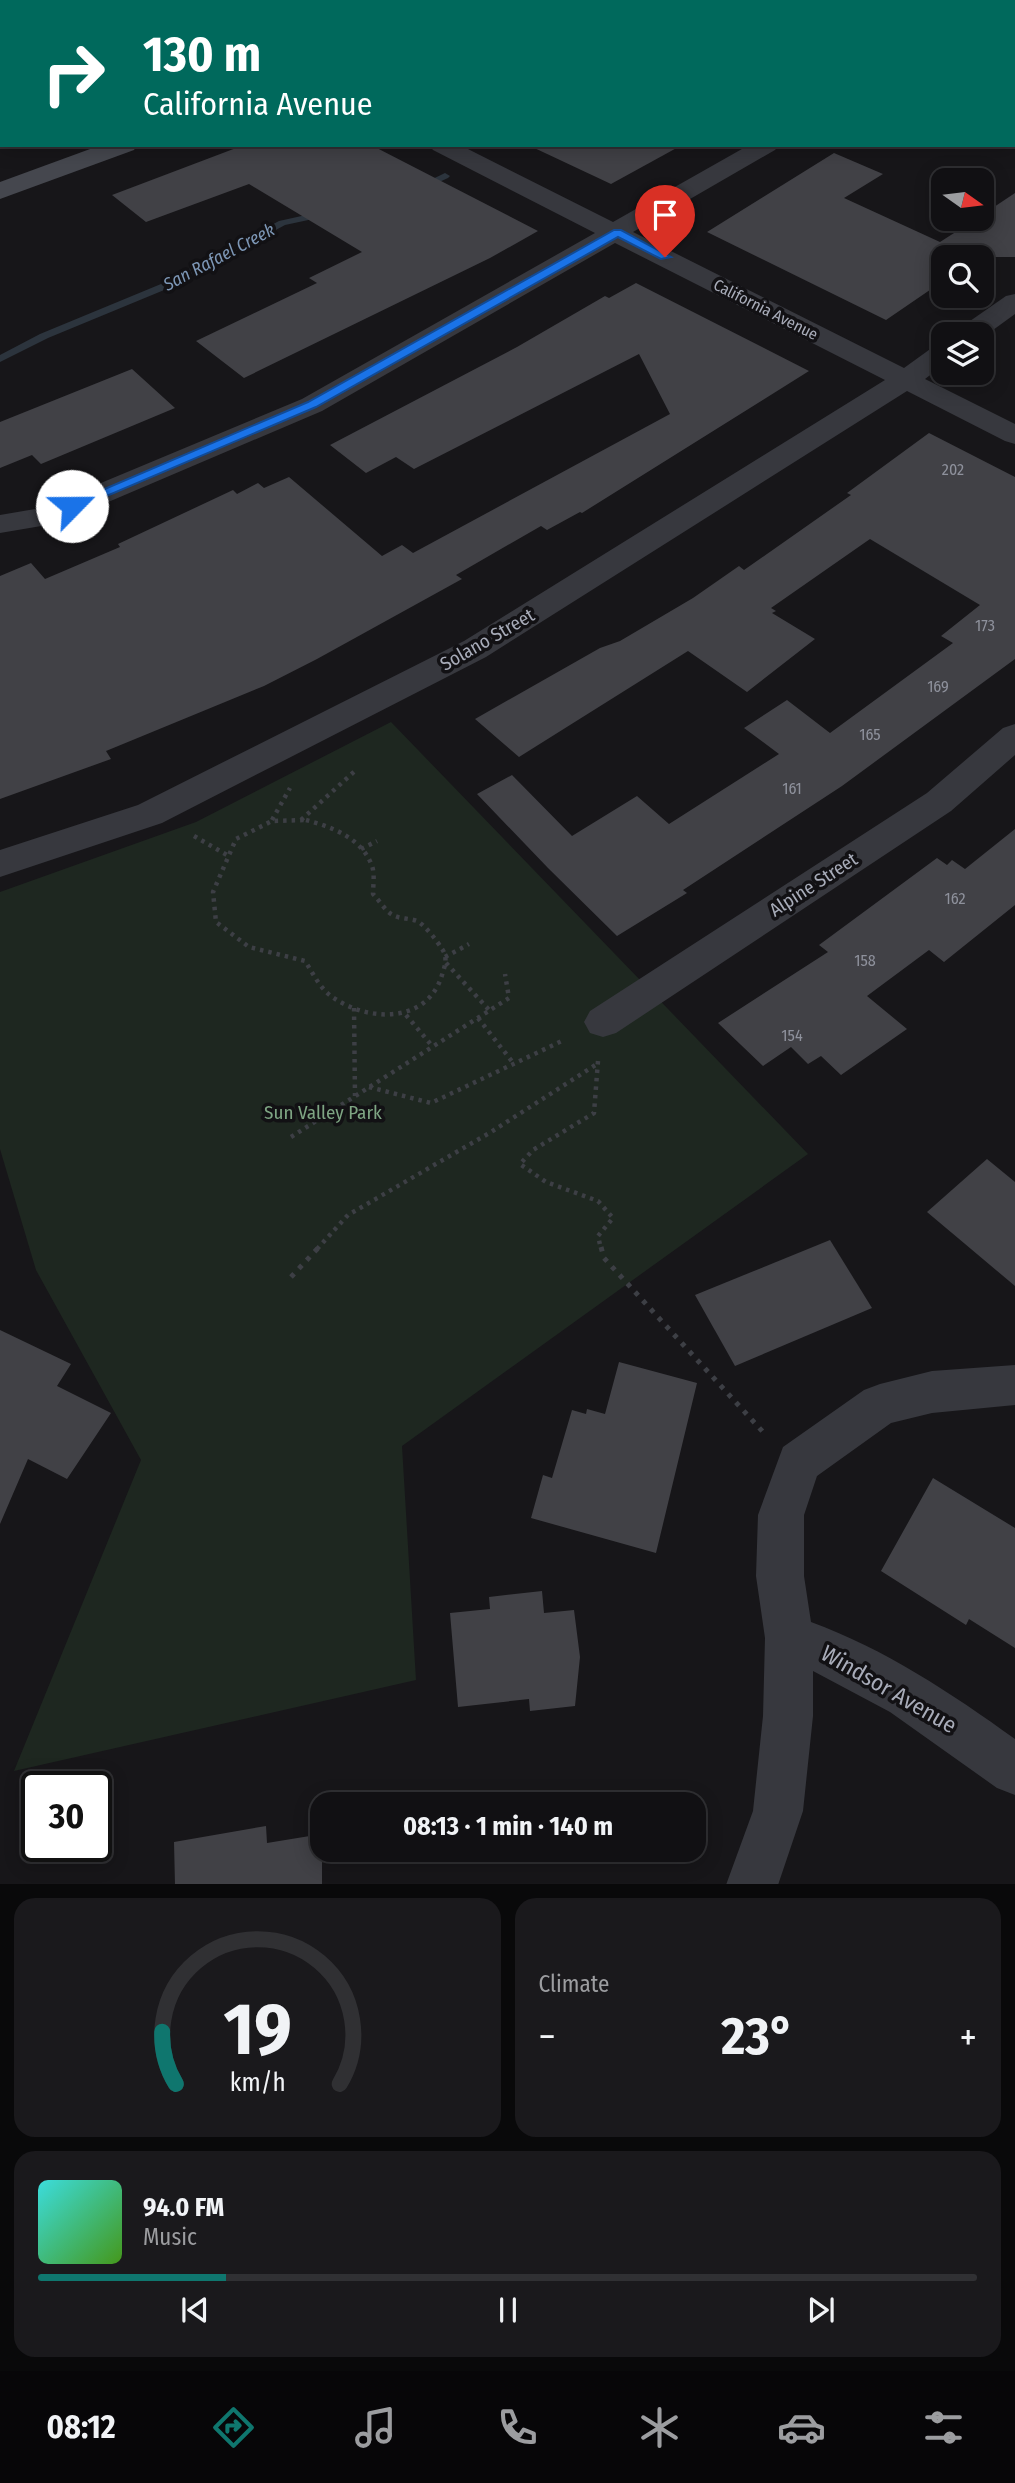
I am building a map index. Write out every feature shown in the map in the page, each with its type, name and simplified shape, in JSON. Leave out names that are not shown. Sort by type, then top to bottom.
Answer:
[{"type":"street","points":[[0,191],[120,147]]},
{"type":"street","name":"California Avenue","points":[[445,147],[1015,435]]},
{"type":"street","points":[[0,524],[48,516],[312,405],[764,147]]},
{"type":"street","points":[[987,322],[1015,302]]},
{"type":"street","name":"Solano Street","points":[[0,864],[150,814],[475,649],[931,362]]},
{"type":"street","name":"Alpine Street","points":[[603,1022],[939,802],[1015,736]]},
{"type":"street","points":[[752,1884],[779,1811],[788,1716],[789,1638],[780,1576],[781,1515],[799,1461],[880,1405],[932,1392],[1015,1385]]},
{"type":"street","name":"Windsor Avenue","points":[[789,1638],[832,1652],[941,1715],[1015,1770]]},
{"type":"path","points":[[300,821],[356,770]]},
{"type":"path","points":[[272,821],[300,821],[337,828],[361,849],[373,867],[373,894],[392,915],[419,922],[444,951],[443,981],[430,999],[406,1015],[370,1015],[354,1009],[328,994],[305,961],[249,947],[216,922],[213,892],[220,867],[236,839],[272,821]]},
{"type":"path","points":[[361,849],[377,841]]},
{"type":"path","points":[[445,960],[469,944]]},
{"type":"path","points":[[445,960],[490,1011]]},
{"type":"path","points":[[291,1137],[509,998],[505,974]]},
{"type":"path","points":[[354,1009],[355,1096]]},
{"type":"path","points":[[406,1015],[433,1047]]},
{"type":"path","points":[[478,1018],[513,1064]]},
{"type":"path","points":[[603,1022],[594,1113],[533,1150],[520,1164],[546,1182],[598,1201],[613,1217],[598,1236],[604,1258],[765,1434],[799,1461]]},
{"type":"path","points":[[369,1087],[431,1103],[603,1022]]},
{"type":"path","points":[[291,1277],[348,1215],[491,1132],[598,1063]]},
{"type":"green space","name":"Sun Valley Park","points":[[391,722],[808,1154],[402,1446],[416,1680],[14,1771],[141,1460],[36,1270],[0,1149],[0,892],[196,822]]},
{"type":"building","points":[[239,147],[375,147],[538,231],[490,258],[244,378],[196,341],[317,283],[309,278],[362,252],[249,184],[146,222],[112,195]]},
{"type":"building","points":[[532,147],[678,147],[611,184]]},
{"type":"building","points":[[834,153],[883,174],[844,198],[940,242],[957,231],[994,231],[994,207],[1015,193],[1015,257],[994,257],[994,245],[931,245],[931,289],[886,320],[707,232]]},
{"type":"building","points":[[636,283],[809,371],[582,513],[547,530],[541,526],[456,575],[462,579],[317,659],[264,686],[106,751],[111,759],[0,799],[0,576],[31,563],[45,579],[120,547],[118,544],[233,490],[237,494],[258,483],[264,488],[289,477],[382,556],[402,545],[413,553],[670,414],[639,354],[414,469],[396,457],[366,473],[330,445],[517,347],[605,296],[609,298]]},
{"type":"building","points":[[132,369],[175,408],[41,464],[32,455],[0,468],[0,422]]},
{"type":"building","points":[[929,433],[1015,477],[1015,659],[842,786],[683,890],[687,893],[617,936],[477,794],[512,775],[572,836],[637,796],[669,824],[779,754],[744,728],[787,700],[830,733],[953,643],[941,636],[980,605],[870,539],[771,608],[776,611],[772,613],[815,639],[747,692],[688,651],[519,757],[475,719],[600,648],[620,641],[693,598],[739,566],[744,570],[851,495],[847,493]]},
{"type":"building","points":[[1015,829],[1015,905],[944,962],[929,950],[867,996],[907,1029],[841,1075],[821,1056],[808,1064],[791,1047],[763,1066],[718,1023],[828,952],[819,945],[937,858],[947,865],[952,860],[965,869]]},
{"type":"building","points":[[987,1159],[1015,1182],[1015,1286],[927,1212]]},
{"type":"building","points":[[830,1240],[872,1308],[735,1366],[695,1295]]},
{"type":"building","points":[[0,1330],[71,1364],[57,1386],[111,1413],[67,1479],[28,1459],[0,1524]]},
{"type":"building","points":[[619,1362],[697,1383],[656,1553],[531,1518],[543,1475],[552,1478],[572,1410],[586,1414],[587,1409],[605,1414]]},
{"type":"building","points":[[933,1478],[1015,1528],[1015,1648],[969,1619],[966,1625],[881,1571]]},
{"type":"building","points":[[542,1591],[544,1613],[574,1610],[580,1657],[575,1706],[530,1711],[529,1699],[458,1707],[450,1613],[490,1609],[489,1597]]},
{"type":"building","points":[[266,1826],[267,1843],[310,1836],[310,1862],[322,1862],[322,1884],[175,1884],[174,1842]]},
{"type":"waterway","name":"San Rafael Creek","points":[[421,187],[445,176]]},
{"type":"waterway","name":"San Rafael Creek","points":[[0,359],[44,336],[165,286],[282,223],[324,214]]},
{"type":"route","points":[[72,506],[312,405],[617,232],[665,257]]}]
